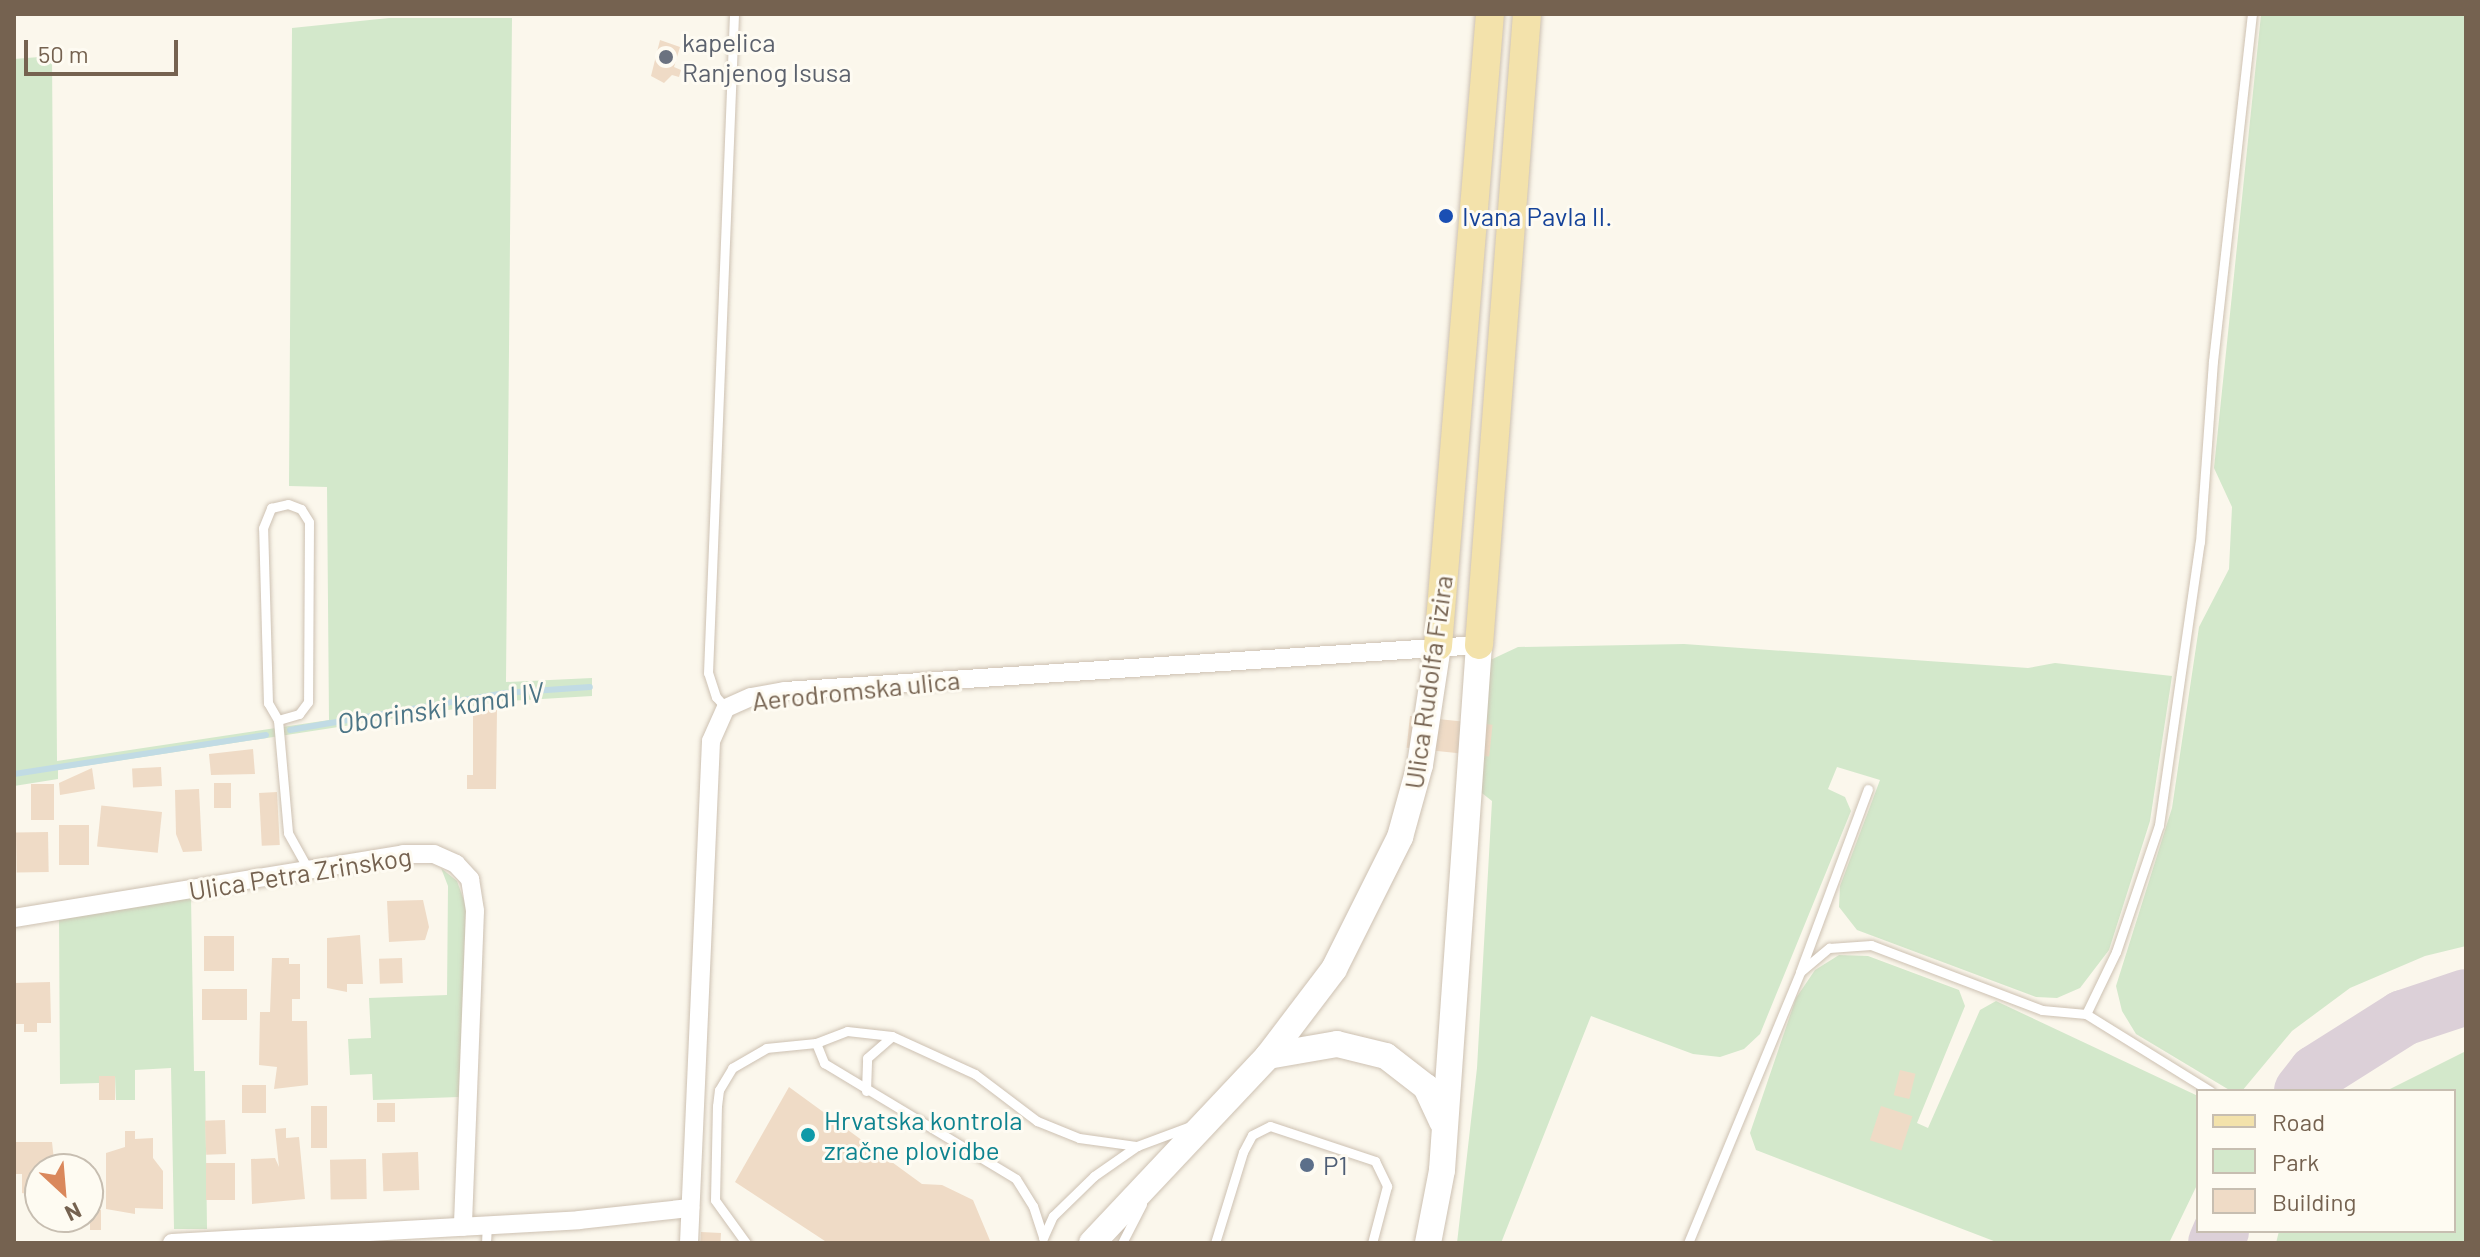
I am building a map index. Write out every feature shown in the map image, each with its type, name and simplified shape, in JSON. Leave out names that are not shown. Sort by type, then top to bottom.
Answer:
[{"type":"main road","points":[[1470,14],[1487,51]]},
{"type":"main road","name":"Ulica Rudolfa Fizira","points":[[1438,646],[1490,14]]},
{"type":"main road","name":"Ulica Rudolfa Fizira","points":[[1479,645],[1527,14]]},
{"type":"street","name":"Aerodromska ulica","points":[[689,1243],[711,741],[726,708],[751,697],[785,691],[1479,645]]},
{"type":"street","name":"Ulica Rudolfa Fizira","points":[[1428,1243],[1444,1125],[1479,645]]},
{"type":"street","name":"Ulica Rudolfa Fizira","points":[[1092,1243],[1268,1056],[1334,969],[1400,837],[1420,765],[1438,646]]},
{"type":"street","name":"Ulica Petra Zrinskog","points":[[14,918],[422,853],[447,858],[470,879],[475,911],[463,1227]]},
{"type":"street","points":[[1268,1056],[1337,1044],[1386,1056],[1426,1087],[1444,1125]]},
{"type":"street","points":[[172,1243],[463,1227],[486,1234],[690,1208]]},
{"type":"lane","points":[[726,708],[708,673],[734,14]]},
{"type":"lane","points":[[2086,1014],[2116,952],[2159,825],[2200,542],[2213,361],[2252,14]]},
{"type":"lane","points":[[278,720],[299,714],[308,702],[309,522],[301,509],[288,504],[271,508],[263,528],[268,703],[278,720],[288,833],[308,869]]},
{"type":"lane","points":[[1688,1243],[1800,972],[1868,789]]},
{"type":"lane","points":[[1800,972],[1829,948],[1871,945],[2042,1010],[2086,1014],[2207,1089]]},
{"type":"lane","points":[[746,1243],[715,1200],[719,1090],[732,1068],[752,1053],[787,1043],[816,1043],[847,1031],[892,1036],[975,1074],[1037,1121],[1079,1138],[1137,1146]]},
{"type":"lane","points":[[866,1091],[867,1058],[892,1036]]},
{"type":"lane","points":[[816,1043],[824,1063],[1016,1179],[1033,1206],[1043,1240]]},
{"type":"lane","points":[[1043,1240],[1072,1195],[1137,1146],[1178,1127],[1207,1121]]},
{"type":"lane","points":[[1215,1243],[1252,1135],[1270,1126],[1375,1161],[1384,1172],[1387,1186],[1372,1243]]},
{"type":"lane","points":[[1122,1243],[1159,1173]]},
{"type":"green space","points":[[2466,14],[2466,946],[2425,956],[2350,988],[2292,1031],[2244,1089],[2228,1089],[2136,1034],[2122,1011],[2116,986],[2172,808],[2199,627],[2229,569],[2232,507],[2214,468],[2261,15]]},
{"type":"green space","points":[[389,18],[512,18],[506,682],[592,678],[592,696],[507,701],[58,770],[58,779],[14,786],[14,59],[52,56],[57,761],[329,720],[327,487],[289,486],[292,28]]},
{"type":"green space","points":[[1684,644],[2028,668],[2055,663],[2172,676],[2150,821],[2109,950],[2080,988],[2057,998],[2036,997],[1857,930],[1839,907],[1840,886],[1880,780],[1837,767],[1828,789],[1845,797],[1851,811],[1760,1034],[1744,1049],[1720,1057],[1693,1054],[1591,1016],[1501,1243],[1457,1243],[1477,1068],[1492,801],[1478,790],[1486,662],[1518,647]]},
{"type":"green space","points":[[441,868],[457,881],[466,906],[459,1097],[373,1100],[372,1074],[350,1075],[348,1039],[371,1038],[369,998],[447,995],[448,886]]},
{"type":"green space","points":[[191,897],[194,1071],[205,1071],[207,1229],[174,1229],[171,1068],[135,1070],[135,1100],[116,1100],[115,1076],[99,1076],[99,1083],[60,1084],[59,919]]},
{"type":"green space","points":[[1839,955],[1868,956],[1959,990],[1965,1006],[1917,1123],[1928,1128],[1980,1010],[1996,1001],[2196,1095],[2196,1187],[2169,1243],[1999,1243],[1756,1150],[1750,1133],[1796,998],[1815,970]]},
{"type":"green space","points":[[2466,1051],[2466,1243],[2276,1243],[2278,1233],[2456,1233],[2456,1089],[2390,1089]]},
{"type":"building","name":"kapelica Ranjenog Isusa","points":[[660,40],[680,47],[674,67],[681,70],[679,77],[672,75],[664,83],[651,76]]},
{"type":"building","points":[[473,710],[497,710],[496,789],[467,789],[467,775],[473,775]]},
{"type":"building","points":[[1410,716],[1493,725],[1489,757],[1407,748]]},
{"type":"building","points":[[253,749],[255,774],[211,775],[209,754]]},
{"type":"building","points":[[161,767],[162,786],[133,787],[132,769]]},
{"type":"building","points":[[92,768],[95,789],[60,795],[59,783]]},
{"type":"building","points":[[214,783],[231,783],[231,808],[214,808]]},
{"type":"building","points":[[31,784],[54,784],[54,820],[31,820]]},
{"type":"building","points":[[199,789],[202,851],[183,852],[176,834],[175,790]]},
{"type":"building","points":[[277,792],[280,845],[262,846],[259,793]]},
{"type":"building","points":[[101,806],[162,812],[158,853],[97,846]]},
{"type":"building","points":[[59,825],[89,825],[89,865],[59,865]]},
{"type":"building","points":[[48,832],[49,872],[17,873],[16,833]]},
{"type":"building","points":[[423,900],[429,927],[425,940],[389,942],[387,901]]},
{"type":"building","points":[[360,935],[363,984],[347,984],[347,992],[327,988],[327,938]]},
{"type":"building","points":[[204,936],[234,936],[234,971],[204,971]]},
{"type":"building","points":[[272,958],[289,958],[289,964],[300,964],[300,999],[292,999],[292,1021],[307,1021],[308,1085],[274,1089],[277,1067],[259,1065],[260,1012],[270,1012]]},
{"type":"building","points":[[402,958],[403,983],[380,984],[379,959]]},
{"type":"building","points":[[50,982],[51,1023],[37,1023],[37,1032],[24,1032],[24,1024],[15,1024],[14,983]]},
{"type":"building","points":[[202,989],[247,989],[247,1020],[202,1020]]},
{"type":"building","points":[[1900,1070],[1916,1074],[1909,1099],[1894,1095]]},
{"type":"building","points":[[99,1076],[115,1076],[115,1100],[99,1100]]},
{"type":"building","points":[[242,1085],[266,1085],[266,1113],[242,1113]]},
{"type":"building","name":"Hrvatska kontrola zračne plovidbe","points":[[789,1087],[922,1184],[942,1185],[973,1200],[991,1243],[828,1243],[735,1182]]},
{"type":"building","points":[[377,1103],[395,1103],[395,1122],[377,1122]]},
{"type":"building","points":[[311,1106],[327,1106],[327,1148],[311,1148]]},
{"type":"building","points":[[1881,1106],[1912,1116],[1901,1150],[1870,1140]]},
{"type":"building","points":[[225,1120],[226,1154],[206,1155],[205,1121]]},
{"type":"building","points":[[286,1128],[286,1138],[299,1137],[305,1199],[252,1204],[251,1159],[275,1158],[279,1167],[275,1129]]},
{"type":"building","points":[[125,1131],[135,1131],[135,1139],[153,1138],[153,1158],[163,1171],[163,1209],[135,1208],[135,1214],[106,1209],[106,1153],[125,1147]]},
{"type":"building","points":[[14,1142],[52,1142],[53,1153],[24,1153],[24,1193],[22,1174],[14,1174]]},
{"type":"building","points":[[418,1152],[419,1190],[383,1191],[382,1153]]},
{"type":"building","points":[[366,1159],[367,1199],[331,1200],[330,1160]]},
{"type":"building","points":[[206,1163],[235,1163],[235,1200],[206,1200]]},
{"type":"building","points":[[701,1232],[721,1233],[720,1243],[700,1243]]},
{"type":"waterway","name":"Oborinski kanal IV","points":[[290,730],[505,693],[590,687]]},
{"type":"waterway","name":"Oborinski kanal IV","points":[[14,774],[266,735]]},
{"type":"taxiway","points":[[2304,1089],[2316,1073],[2403,1018],[2466,997]]},
{"type":"taxiway","points":[[2216,1243],[2220,1233]]},
{"type":"place","name":"kapelica Ranjenog Isusa","points":[[666,57]]},
{"type":"place","name":"Ivana Pavla II.","points":[[1446,216]]},
{"type":"place","name":"Hrvatska kontrola zračne plovidbe","points":[[808,1135]]},
{"type":"place","name":"P1","points":[[1307,1165]]}]
